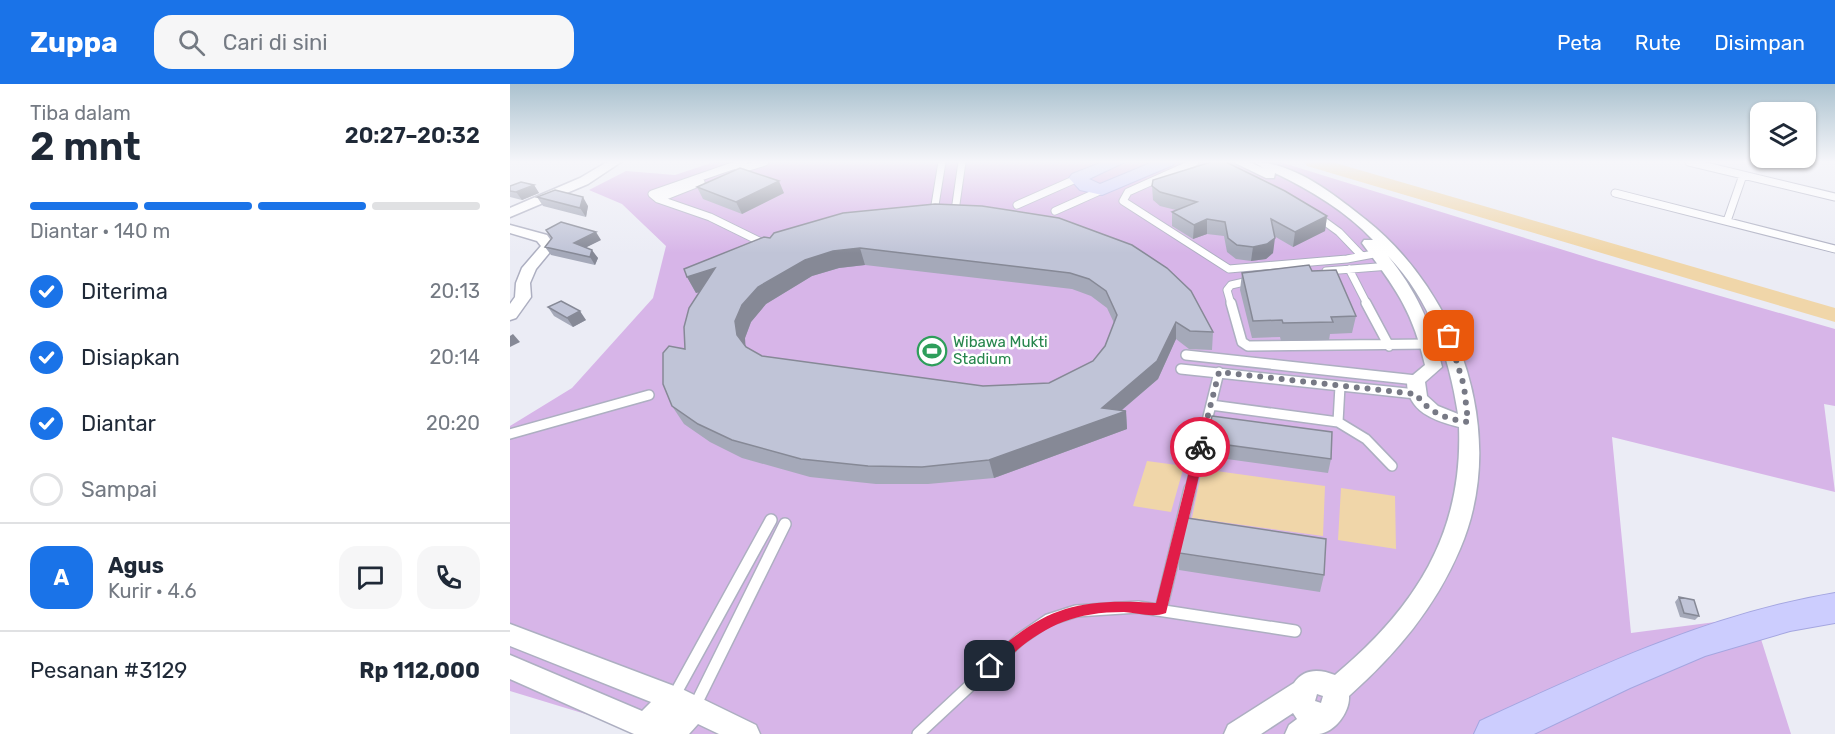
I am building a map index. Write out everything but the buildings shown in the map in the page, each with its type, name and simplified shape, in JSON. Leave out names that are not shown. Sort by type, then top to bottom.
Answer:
[{"type":"street","points":[[510,213],[558,192]]},
{"type":"street","points":[[1300,192],[1316,200],[1352,228],[1390,266],[1413,303],[1429,344],[1434,367]]},
{"type":"street","points":[[1298,734],[1388,643],[1416,609],[1442,566],[1459,523],[1467,491],[1470,444],[1460,369],[1449,336],[1434,305],[1395,253],[1372,230],[1320,192]]},
{"type":"street","points":[[510,229],[542,238],[548,246],[529,268],[523,283],[523,297],[510,315]]},
{"type":"street","points":[[1460,369],[1434,367],[1420,374],[1416,387],[1423,404],[1436,413],[1468,422]]},
{"type":"street","points":[[1493,734],[1693,645],[1790,615],[1835,608]]},
{"type":"street","points":[[510,635],[683,703],[747,734]]},
{"type":"street","points":[[510,667],[661,731],[683,703]]},
{"type":"street","points":[[1237,734],[1301,693],[1313,682],[1324,684],[1329,704]]},
{"type":"lane","points":[[657,192],[652,194],[658,199],[710,217],[776,249]]},
{"type":"lane","points":[[658,199],[677,192]]},
{"type":"lane","points":[[934,205],[936,192]]},
{"type":"lane","points":[[956,204],[958,192]]},
{"type":"lane","points":[[1017,205],[1046,192]]},
{"type":"lane","points":[[1055,211],[1097,192]]},
{"type":"lane","points":[[1128,192],[1123,201],[1229,269],[1379,253]]},
{"type":"lane","points":[[1727,221],[1737,192]]},
{"type":"lane","points":[[1815,192],[1835,197]]},
{"type":"lane","points":[[1615,193],[1835,249]]},
{"type":"lane","points":[[1306,209],[1339,232],[1362,256]]},
{"type":"lane","points":[[1314,273],[1390,266]]},
{"type":"lane","points":[[1349,269],[1389,346]]},
{"type":"lane","points":[[1266,279],[1231,285],[1227,290],[1242,342],[1248,346],[1429,344]]},
{"type":"lane","points":[[1186,355],[1416,387]]},
{"type":"lane","points":[[1181,369],[1340,386],[1416,387]]},
{"type":"lane","points":[[1161,609],[1219,372]]},
{"type":"lane","points":[[1338,422],[1340,386]]},
{"type":"lane","points":[[510,434],[649,395]]},
{"type":"lane","points":[[1211,405],[1338,422],[1366,440],[1392,466]]},
{"type":"lane","points":[[683,703],[771,520]]},
{"type":"lane","points":[[683,703],[785,524]]},
{"type":"lane","points":[[918,734],[1017,640],[1048,620],[1080,611],[1122,607],[1161,609],[1295,631]]},
{"type":"shaded area","points":[[594,192],[1378,192],[1599,261],[1835,329],[1835,406],[1824,404],[1835,492],[1612,437],[1631,633],[1754,617],[1791,734],[651,734],[510,691],[510,426],[572,388],[653,298],[666,246],[622,204]]},
{"type":"shaded area","points":[[1147,461],[1184,466],[1171,512],[1133,506]]},
{"type":"shaded area","points":[[1202,469],[1325,486],[1323,536],[1192,518]]},
{"type":"shaded area","points":[[1341,488],[1395,496],[1396,549],[1338,540]]},
{"type":"waterway","points":[[1416,192],[1835,315]]},
{"type":"way so far","points":[[1200,447],[1219,372],[1416,394],[1423,404],[1436,413],[1452,420],[1468,422],[1464,386],[1449,336]]},
{"type":"place","name":"Wibawa Mukti Stadium","points":[[932,351]]},
{"type":"route","points":[[990,666],[1017,640],[1048,620],[1080,611],[1122,607],[1161,609],[1200,447]]}]
